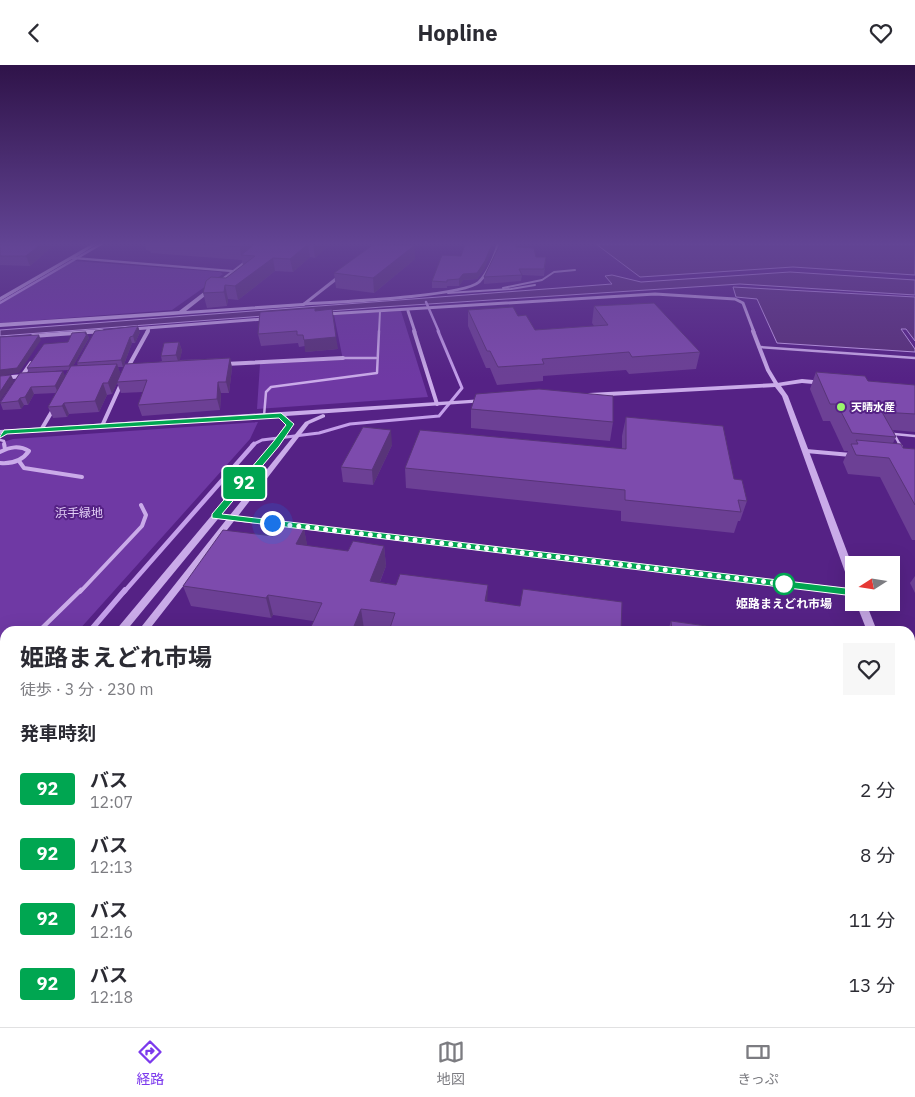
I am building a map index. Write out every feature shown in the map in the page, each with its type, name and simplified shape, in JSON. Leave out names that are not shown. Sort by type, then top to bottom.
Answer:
[{"type":"street","points":[[0,299],[18,289]]},
{"type":"street","points":[[180,313],[211,289]]},
{"type":"street","points":[[304,304],[324,289]]},
{"type":"street","points":[[0,325],[304,304],[443,293],[464,289]]},
{"type":"street","points":[[322,315],[655,294],[735,299],[743,303],[768,371],[785,396],[845,558]]},
{"type":"street","points":[[408,311],[437,404]]},
{"type":"street","points":[[132,329],[272,318]]},
{"type":"street","points":[[102,426],[149,327]]},
{"type":"street","points":[[92,340],[97,331]]},
{"type":"street","points":[[31,336],[106,331]]},
{"type":"street","points":[[46,342],[50,335]]},
{"type":"street","points":[[16,385],[36,356]]},
{"type":"street","points":[[223,364],[343,357]]},
{"type":"street","points":[[118,371],[136,369]]},
{"type":"street","points":[[0,378],[30,376]]},
{"type":"street","points":[[580,396],[777,385],[802,381],[829,383]]},
{"type":"street","points":[[2,433],[494,401]]},
{"type":"street","points":[[41,430],[55,406]]},
{"type":"street","points":[[147,626],[307,423],[315,418],[340,411]]},
{"type":"street","points":[[301,414],[307,423]]},
{"type":"street","points":[[124,626],[276,444],[290,424],[281,415]]},
{"type":"street","points":[[216,516],[845,591]]},
{"type":"street","points":[[864,611],[870,626]]},
{"type":"lane","points":[[498,290],[503,289]]},
{"type":"lane","points":[[443,293],[506,289]]},
{"type":"lane","points":[[264,416],[266,393],[271,387],[377,373],[376,358],[380,311]]},
{"type":"lane","points":[[760,347],[915,358]]},
{"type":"lane","points":[[343,357],[376,358]]},
{"type":"lane","points":[[904,451],[894,434],[915,436]]},
{"type":"lane","points":[[0,440],[4,441],[6,449]]},
{"type":"lane","points":[[0,452],[16,447],[25,447],[29,451],[27,456],[19,461],[5,464],[0,463]]},
{"type":"lane","points":[[806,451],[853,455]]},
{"type":"lane","points":[[19,461],[24,468],[82,477]]},
{"type":"lane","points":[[44,626],[142,526],[146,515],[141,505]]},
{"type":"green space","points":[[26,289],[202,289],[172,310],[0,323],[0,304]]},
{"type":"green space","points":[[401,311],[428,397],[257,409],[260,364],[343,360],[334,315]]},
{"type":"green space","name":"浜手緑地","points":[[258,422],[250,439],[82,626],[0,626],[0,443],[13,439]]},
{"type":"shaded area","points":[[547,289],[664,289],[382,307],[0,336],[0,330]]},
{"type":"shaded area","points":[[734,289],[767,289],[915,297],[915,341],[906,329],[901,329],[915,349],[915,352],[777,343],[757,299],[736,297]]},
{"type":"shaded area","points":[[818,289],[915,289],[915,295]]},
{"type":"building","points":[[204,289],[224,289],[224,292],[203,293]]},
{"type":"building","points":[[654,303],[700,352],[632,357],[629,352],[542,359],[544,364],[498,367],[490,351],[487,351],[468,310],[513,307],[518,316],[526,315],[535,330],[608,325],[594,306]]},
{"type":"building","points":[[315,308],[315,311],[332,309],[336,337],[304,340],[303,335],[297,335],[297,331],[258,334],[260,312]]},
{"type":"building","points":[[138,326],[133,336],[130,337],[121,360],[77,363],[95,331]]},
{"type":"building","points":[[86,332],[85,334],[87,334],[69,366],[27,368],[44,344],[68,342],[72,333]]},
{"type":"building","points":[[39,335],[17,368],[0,370],[0,337]]},
{"type":"building","points":[[179,342],[176,355],[161,356],[164,343]]},
{"type":"building","points":[[230,358],[226,382],[218,382],[217,399],[138,405],[147,380],[117,382],[125,364]]},
{"type":"building","points":[[117,364],[108,383],[103,383],[95,401],[64,403],[62,406],[48,407],[71,366]]},
{"type":"building","points":[[63,371],[55,386],[31,387],[25,397],[20,398],[18,401],[0,403],[20,373]]},
{"type":"building","points":[[816,372],[865,376],[868,381],[915,385],[915,414],[882,412],[896,437],[852,433],[837,404],[830,404]]},
{"type":"building","points":[[11,375],[0,392],[0,376]]},
{"type":"building","points":[[539,389],[613,396],[613,422],[471,409],[476,394]]},
{"type":"building","points":[[626,417],[723,426],[734,479],[742,480],[747,501],[738,500],[741,512],[625,500],[625,490],[405,468],[420,430],[626,449]]},
{"type":"building","points":[[363,427],[391,430],[372,470],[341,467]]},
{"type":"building","points":[[856,440],[901,444],[903,448],[915,449],[915,505],[889,458],[856,455],[851,444],[858,444]]},
{"type":"building","points":[[279,526],[304,529],[296,544],[348,551],[353,541],[384,546],[370,581],[396,585],[400,574],[488,585],[485,601],[520,606],[523,589],[622,602],[621,626],[391,626],[395,613],[361,609],[354,626],[311,626],[322,603],[268,595],[266,598],[183,586],[223,530],[273,536]]},
{"type":"building","points":[[671,621],[706,626],[672,626]]},
{"type":"waterway","points":[[0,303],[24,289]]},
{"type":"waterway","points":[[426,302],[439,332]]},
{"type":"waterway","points":[[254,444],[262,440],[319,433],[350,424],[439,416],[462,388],[438,331]]},
{"type":"waterway","points":[[124,592],[254,444]]},
{"type":"waterway","points":[[94,626],[125,590]]},
{"type":"bus line","name":"92","points":[[0,436],[4,432],[223,417],[281,415],[290,424],[276,444],[216,516],[845,591]]},
{"type":"place","name":"天晴水産","points":[[841,407]]},
{"type":"place","name":"姫路まえどれ市場","points":[[784,584]]},
{"type":"route","points":[[272,523],[784,584]]}]
